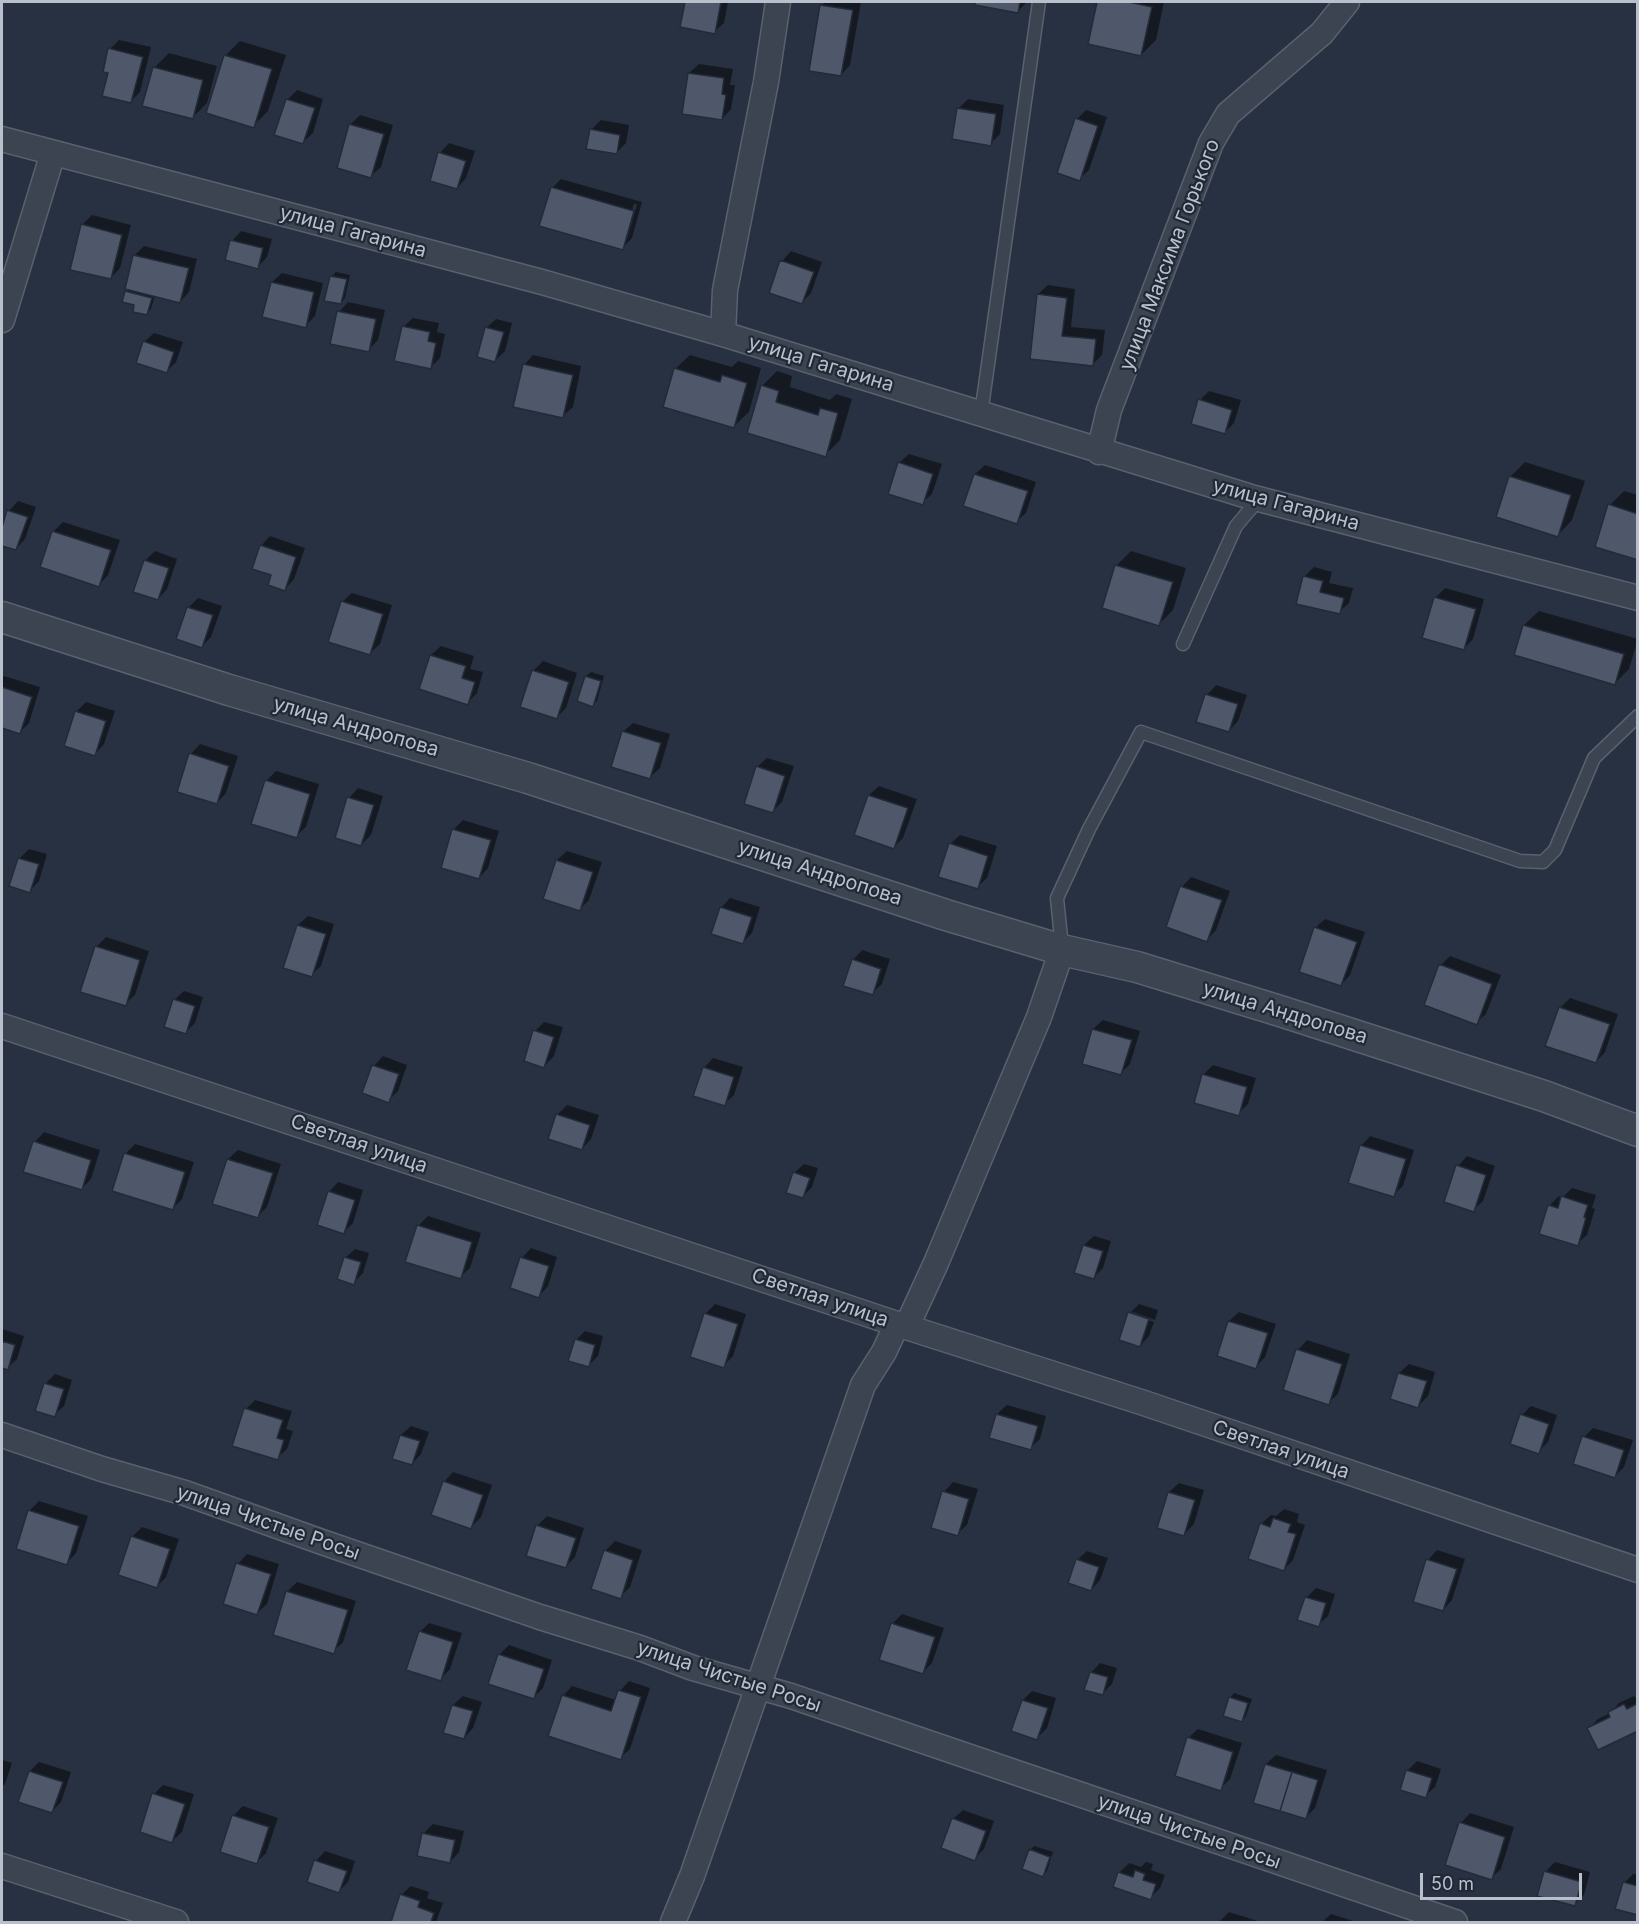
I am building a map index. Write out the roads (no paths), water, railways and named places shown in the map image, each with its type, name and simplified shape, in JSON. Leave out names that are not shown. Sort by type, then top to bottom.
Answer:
[{"type":"street","points":[[723,334],[725,290],[766,82],[778,2]]},
{"type":"street","name":"улица Максима Горького","points":[[1099,452],[1109,410],[1211,143],[1228,114],[1322,33],[1347,2]]},
{"type":"street","name":"улица Гагарина","points":[[2,139],[542,282],[723,334],[1259,500],[1638,598]]},
{"type":"street","points":[[2,320],[53,153]]},
{"type":"street","name":"улица Андропова","points":[[2,618],[229,690],[528,778],[946,915],[1062,950],[1137,967],[1280,1011],[1544,1096],[1638,1131]]},
{"type":"street","points":[[673,1923],[692,1876],[863,1385],[902,1325],[936,1263],[1039,1017],[1062,950]]},
{"type":"street","name":"Светлая улица","points":[[2,1026],[1152,1406],[1638,1570]]},
{"type":"street","name":"улица Чистые Росы","points":[[2,1435],[102,1469],[196,1497],[693,1668],[791,1696],[1455,1923]]},
{"type":"street","points":[[2,1866],[132,1916],[176,1923]]},
{"type":"lane","points":[[981,414],[1039,2]]},
{"type":"lane","points":[[1183,644],[1236,526],[1259,500]]},
{"type":"lane","points":[[1062,950],[1057,898],[1089,829],[1141,732],[1520,861],[1543,862],[1555,850],[1594,759],[1638,716]]}]
